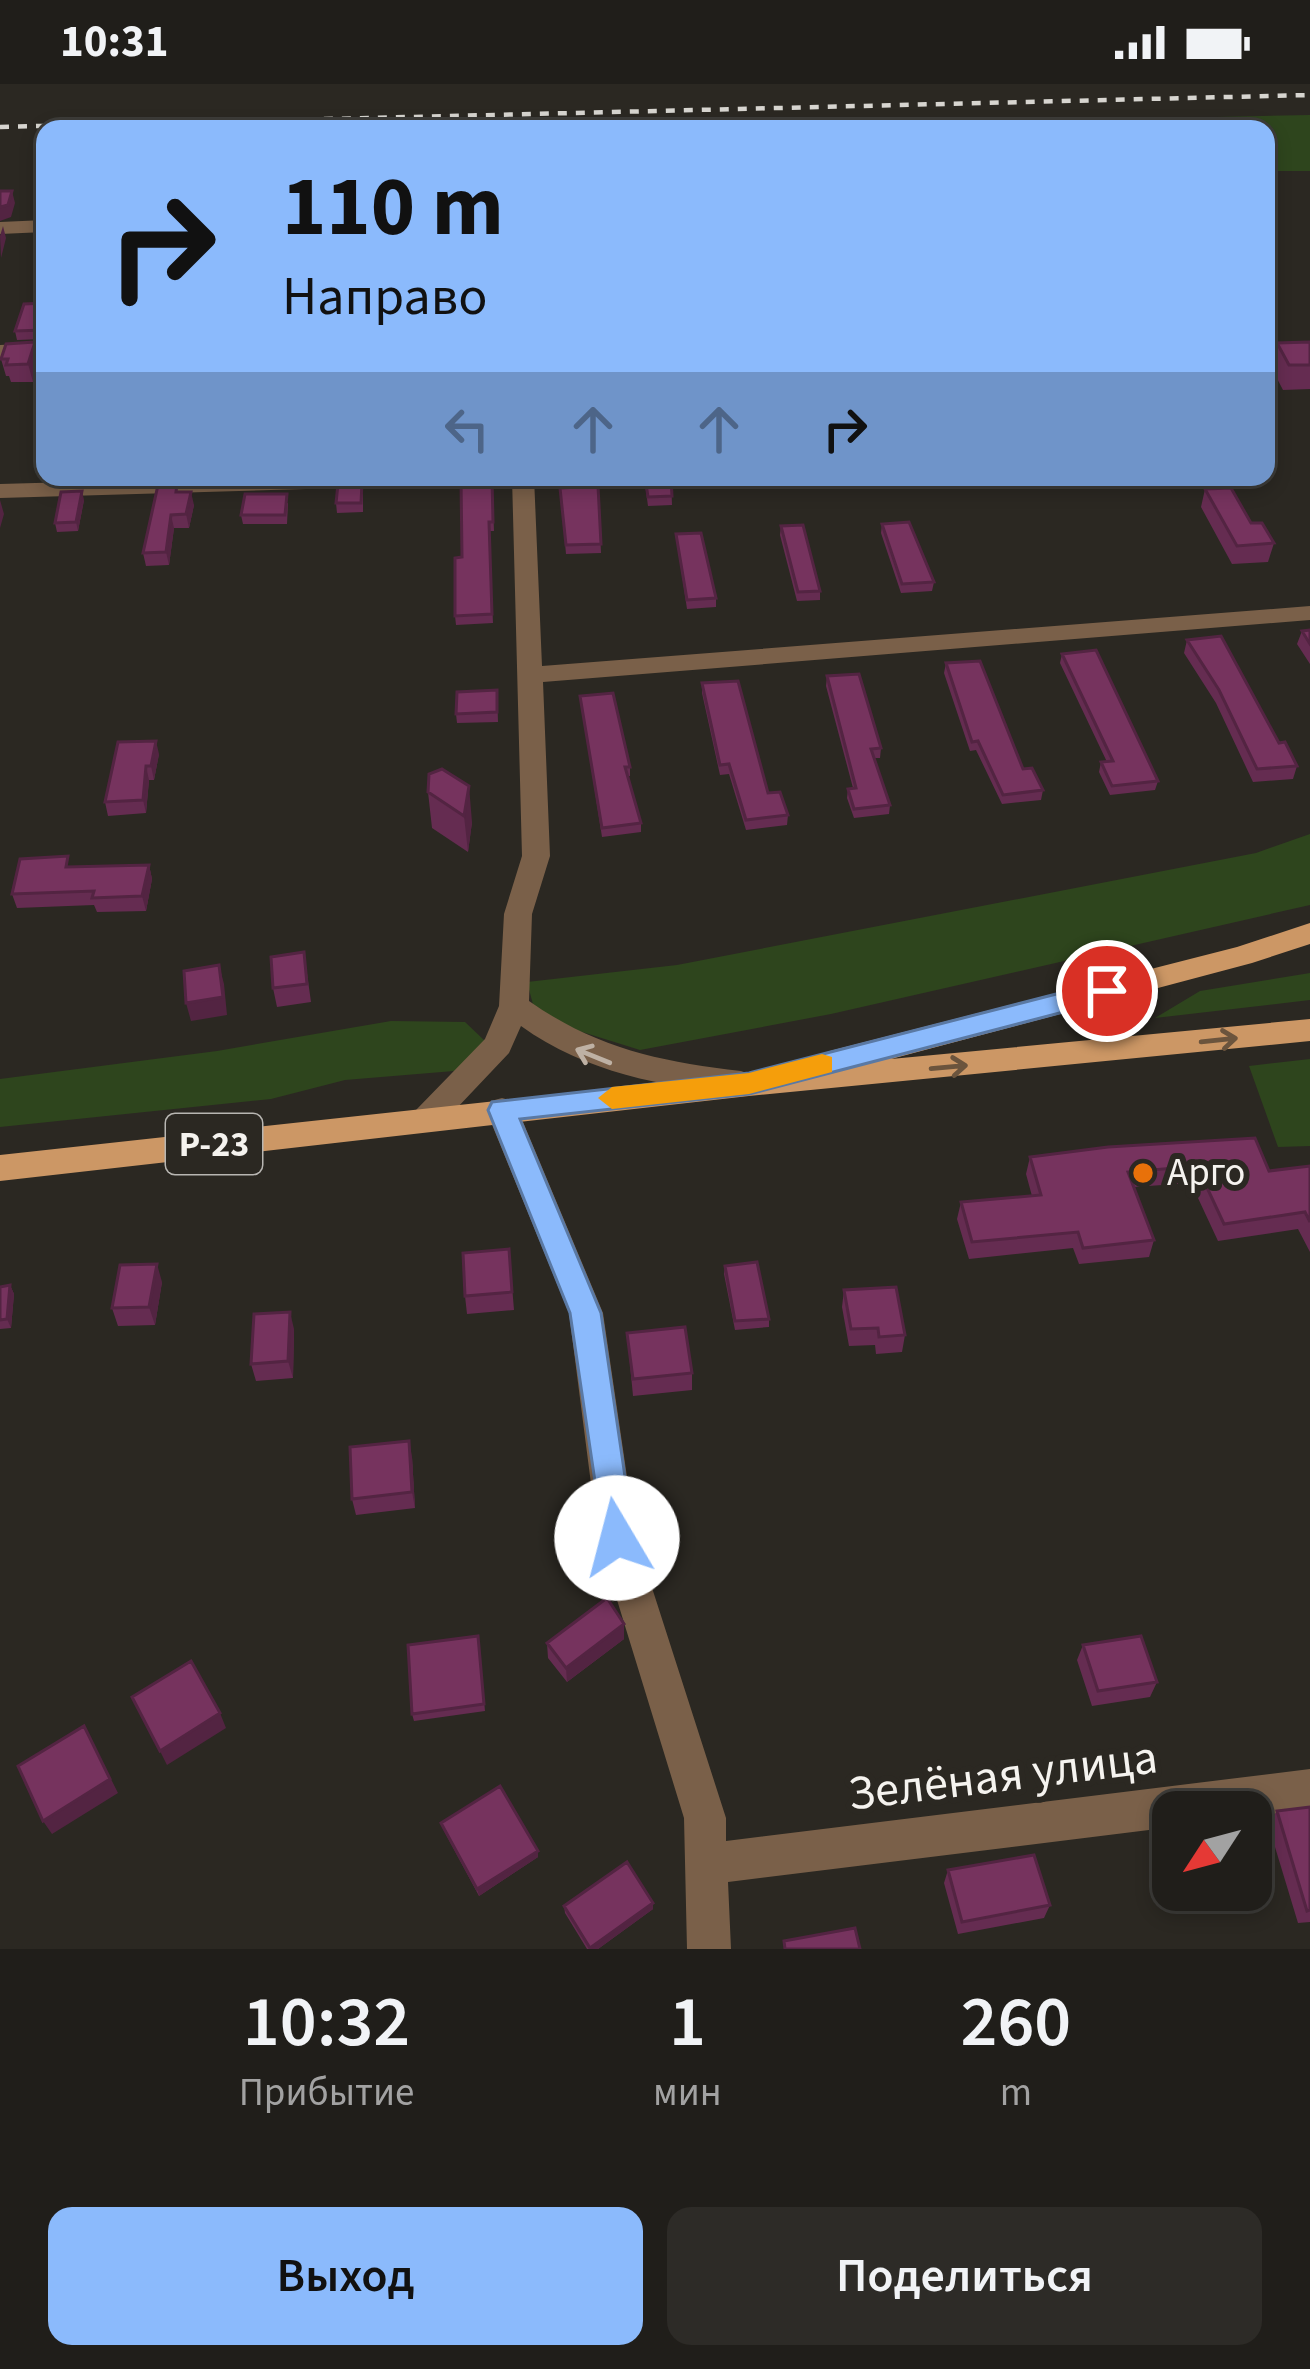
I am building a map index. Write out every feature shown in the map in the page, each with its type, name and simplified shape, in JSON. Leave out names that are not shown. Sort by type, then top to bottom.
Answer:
[{"type":"main road","name":"Р-23","points":[[0,1168],[749,1084],[1242,956],[1310,933]]},
{"type":"main road","points":[[749,1084],[1310,1030]]},
{"type":"street","points":[[0,228],[36,226]]},
{"type":"street","points":[[0,351],[36,349]]},
{"type":"street","points":[[0,491],[171,486]]},
{"type":"street","points":[[427,1120],[498,1045],[514,1006],[518,914],[536,856],[523,486]]},
{"type":"street","points":[[527,675],[1310,613]]},
{"type":"street","points":[[514,1006],[560,1041],[599,1060],[645,1072],[749,1084]]},
{"type":"street","points":[[502,1110],[586,1313],[617,1538],[705,1818],[710,1949]]},
{"type":"street","name":"Зелёная улица","points":[[708,1864],[1310,1789]]},
{"type":"green space","points":[[1310,115],[1310,171],[1275,171],[1275,120],[1172,118]]},
{"type":"green space","points":[[1310,834],[1310,905],[831,1014],[640,1050],[563,1026],[534,1008],[527,982],[677,965],[1256,853]]},
{"type":"green space","points":[[1310,973],[1310,1000],[1155,1018],[1200,991]]},
{"type":"green space","points":[[391,1021],[465,1022],[485,1041],[473,1064],[454,1071],[345,1080],[271,1099],[0,1127],[0,1079],[217,1051]]},
{"type":"green space","points":[[1310,1059],[1310,1146],[1278,1147],[1249,1066]]},
{"type":"building","points":[[0,191],[12,191],[8,205],[0,207]]},
{"type":"building","points":[[36,303],[36,330],[15,331],[24,304]]},
{"type":"building","points":[[35,342],[28,364],[6,365],[8,359],[1,359],[6,344]]},
{"type":"building","points":[[1310,342],[1310,365],[1289,365],[1277,343]]},
{"type":"building","points":[[158,486],[191,492],[186,514],[171,515],[166,552],[143,553]]},
{"type":"building","points":[[338,486],[362,486],[361,503],[336,503]]},
{"type":"building","points":[[461,486],[492,486],[492,614],[455,616],[455,558],[462,557]]},
{"type":"building","points":[[598,486],[601,544],[566,545],[560,488]]},
{"type":"building","points":[[646,486],[671,486],[672,496],[648,497]]},
{"type":"building","points":[[1231,488],[1251,523],[1262,523],[1274,543],[1237,546],[1205,489]]},
{"type":"building","points":[[82,491],[76,522],[55,523],[61,492]]},
{"type":"building","points":[[245,494],[287,494],[285,515],[241,515]]},
{"type":"building","points":[[909,522],[934,582],[902,584],[882,524]]},
{"type":"building","points":[[803,525],[820,591],[798,592],[781,526]]},
{"type":"building","points":[[701,533],[716,598],[687,600],[676,534]]},
{"type":"building","points":[[1221,636],[1279,743],[1285,742],[1297,766],[1257,769],[1219,690],[1187,640]]},
{"type":"building","points":[[1096,650],[1158,781],[1112,786],[1101,762],[1113,761],[1062,654]]},
{"type":"building","points":[[980,661],[1023,769],[1032,768],[1043,790],[1003,795],[978,741],[972,742],[946,663]]},
{"type":"building","points":[[859,674],[881,748],[871,749],[890,805],[854,809],[848,789],[856,788],[827,676]]},
{"type":"building","points":[[738,681],[768,793],[780,792],[788,815],[746,820],[729,764],[720,765],[702,683]]},
{"type":"building","points":[[497,690],[497,712],[456,714],[457,692]]},
{"type":"building","points":[[613,693],[630,767],[625,767],[641,823],[602,828],[580,696]]},
{"type":"building","points":[[156,741],[151,766],[146,766],[143,800],[105,802],[118,742]]},
{"type":"building","points":[[442,769],[469,786],[464,816],[428,792],[429,774]]},
{"type":"building","points":[[68,856],[66,867],[149,865],[142,896],[92,898],[94,891],[12,894],[20,859]]},
{"type":"building","points":[[304,952],[307,984],[273,988],[271,957]]},
{"type":"building","points":[[219,965],[223,997],[186,1003],[184,971]]},
{"type":"building","points":[[1255,1138],[1269,1171],[1310,1166],[1310,1222],[1305,1212],[1224,1224],[1197,1166],[1128,1172],[1154,1240],[1083,1248],[1078,1232],[972,1242],[961,1202],[1041,1195],[1030,1157]]},
{"type":"building","points":[[509,1249],[512,1292],[465,1296],[463,1253]]},
{"type":"building","points":[[757,1262],[769,1319],[735,1321],[725,1266]]},
{"type":"building","points":[[157,1264],[149,1307],[112,1308],[120,1265]]},
{"type":"building","points":[[10,1285],[7,1319],[0,1320],[0,1287]]},
{"type":"building","points":[[896,1287],[905,1335],[879,1337],[878,1328],[851,1329],[844,1290]]},
{"type":"building","points":[[290,1312],[288,1361],[251,1364],[254,1314]]},
{"type":"building","points":[[685,1327],[692,1373],[633,1379],[627,1333]]},
{"type":"building","points":[[409,1441],[412,1492],[352,1499],[350,1447]]},
{"type":"building","points":[[607,1598],[624,1624],[566,1668],[547,1643]]},
{"type":"building","points":[[478,1636],[484,1704],[412,1714],[408,1645]]},
{"type":"building","points":[[1141,1636],[1157,1682],[1098,1691],[1083,1645]]},
{"type":"building","points":[[191,1661],[220,1713],[160,1751],[132,1697]]},
{"type":"building","points":[[84,1726],[110,1779],[43,1821],[18,1766]]},
{"type":"building","points":[[500,1786],[538,1851],[477,1889],[441,1823]]},
{"type":"building","points":[[1310,1807],[1310,1910],[1307,1911],[1277,1811]]},
{"type":"building","points":[[1034,1855],[1050,1905],[962,1922],[948,1870]]},
{"type":"building","points":[[627,1862],[653,1903],[590,1948],[564,1906]]},
{"type":"building","points":[[855,1928],[860,1949],[785,1949],[784,1941]]},
{"type":"railway","points":[[287,120],[1310,95]]},
{"type":"railway","points":[[0,127],[36,126]]},
{"type":"slow traffic","points":[[612,1098],[749,1084],[822,1065]]},
{"type":"place","name":"Арго","points":[[1143,1173]]},
{"type":"route","points":[[617,1538],[586,1313],[502,1110],[749,1084],[1107,991]]}]
